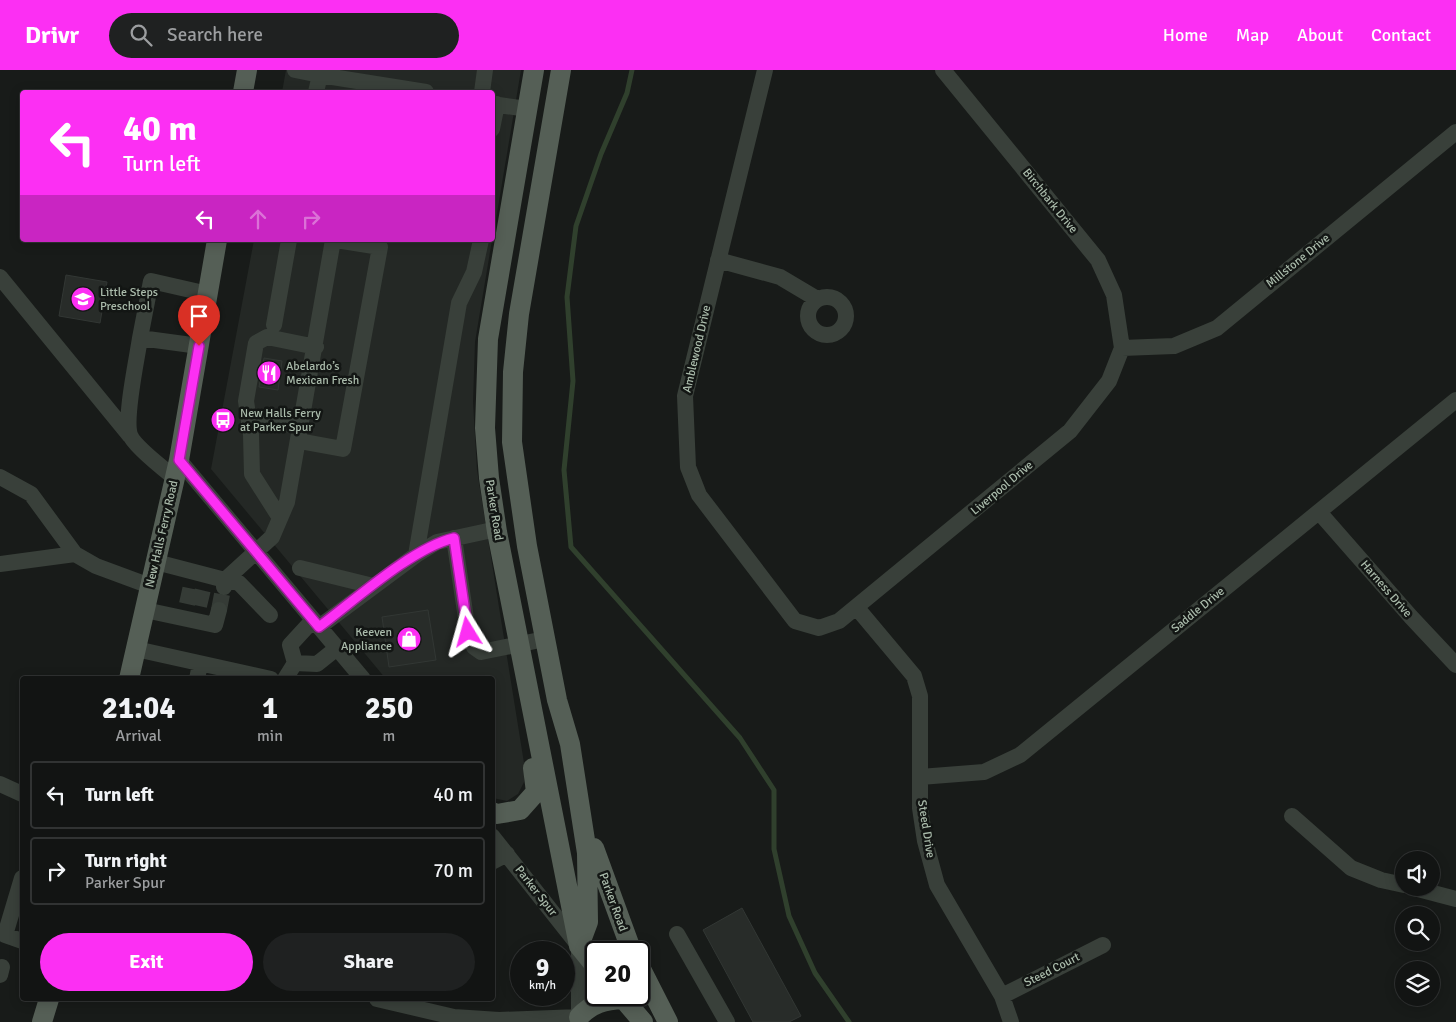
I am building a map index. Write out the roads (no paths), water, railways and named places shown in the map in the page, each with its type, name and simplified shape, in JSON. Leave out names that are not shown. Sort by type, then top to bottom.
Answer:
[{"type":"main road","points":[[243,90],[247,70]]},
{"type":"main road","name":"Parker Road","points":[[534,70],[488,339],[485,428],[489,478],[519,645],[578,946],[585,954]]},
{"type":"main road","name":"Parker Road","points":[[561,70],[519,314],[513,372],[512,442],[518,494],[557,700],[570,744],[587,853],[588,922],[578,946]]},
{"type":"main road","name":"New Halls Ferry Road","points":[[130,676],[177,469],[208,294],[215,242]]},
{"type":"main road","points":[[495,813],[520,810],[536,792],[525,676]]},
{"type":"main road","name":"Parker Road","points":[[577,793],[594,849],[628,941]]},
{"type":"main road","points":[[650,987],[668,1022]]},
{"type":"main road","points":[[42,1022],[49,1001]]},
{"type":"main road","points":[[579,1020],[588,1008],[592,1006]]},
{"type":"main road","points":[[630,1006],[643,1022]]},
{"type":"street","points":[[295,70],[320,72],[358,87],[399,90]]},
{"type":"street","points":[[482,90],[485,70]]},
{"type":"street","name":"Amblewood Drive","points":[[764,70],[685,396],[688,467],[699,495],[795,621],[819,628],[839,621],[857,608]]},
{"type":"street","name":"Birchbark Drive","points":[[943,70],[1098,260],[1114,296],[1122,348]]},
{"type":"street","points":[[316,90],[320,72]]},
{"type":"street","points":[[495,104],[527,109]]},
{"type":"street","name":"Millstone Drive","points":[[1122,348],[1174,346],[1217,328],[1456,132]]},
{"type":"street","points":[[274,325],[289,242]]},
{"type":"street","points":[[224,584],[272,537],[287,502],[334,242]]},
{"type":"street","points":[[248,417],[343,449],[380,247],[347,242]]},
{"type":"street","points":[[416,555],[459,303],[474,272],[481,242]]},
{"type":"street","points":[[718,260],[780,277],[818,299]]},
{"type":"street","points":[[0,278],[130,436],[152,460],[177,469],[256,552],[360,676]]},
{"type":"street","points":[[130,436],[129,418],[150,281],[208,294]]},
{"type":"street","points":[[280,518],[252,474],[246,401],[256,343],[267,337],[316,347]]},
{"type":"street","points":[[140,338],[199,346]]},
{"type":"street","name":"Liverpool Drive","points":[[857,608],[1070,430],[1109,381],[1122,348]]},
{"type":"street","name":"Saddle Drive","points":[[920,777],[984,772],[1020,755],[1456,400]]},
{"type":"street","points":[[0,477],[32,494],[75,554],[96,566],[150,586]]},
{"type":"street","name":"Harness Drive","points":[[1319,512],[1411,618],[1456,664]]},
{"type":"street","points":[[287,676],[295,663],[290,645],[316,623],[374,586],[437,542],[497,529]]},
{"type":"street","points":[[454,538],[468,632],[474,647],[481,652],[545,639]]},
{"type":"street","points":[[0,564],[75,554]]},
{"type":"street","points":[[156,562],[199,578],[224,584],[239,583],[270,615]]},
{"type":"street","points":[[300,568],[374,586]]},
{"type":"street","name":"Steed Drive","points":[[857,608],[914,676],[920,696],[920,808],[925,841],[937,885],[1002,996],[1011,1022]]},
{"type":"street","points":[[145,610],[191,612],[215,625],[218,610]]},
{"type":"street","points":[[295,663],[317,664],[337,648]]},
{"type":"street","points":[[136,649],[198,671],[244,676]]},
{"type":"street","points":[[0,784],[20,793]]},
{"type":"street","points":[[1292,816],[1351,868],[1381,880],[1395,883]]},
{"type":"street","name":"Parker Spur","points":[[495,844],[500,858],[578,946]]},
{"type":"street","points":[[20,884],[2,933],[20,940]]},
{"type":"street","points":[[1440,895],[1456,899]]},
{"type":"street","points":[[677,934],[727,1022]]},
{"type":"street","name":"Steed Court","points":[[1002,996],[1103,944]]},
{"type":"street","points":[[386,1001],[454,1017],[499,1020],[579,1020],[578,946]]},
{"type":"waterway","points":[[632,70],[627,93],[601,154],[576,226],[567,297],[573,381],[564,470],[571,547],[740,738],[774,790],[774,849],[789,916],[815,973],[849,1022]]},
{"type":"tunnel","points":[[187,604],[192,581]]},
{"type":"tunnel","points":[[199,606],[204,585]]},
{"type":"tunnel","points":[[219,610],[223,589]]},
{"type":"place","name":"Little Steps Preschool","points":[[83,299]]},
{"type":"place","name":"Abelardo’s Mexican Fresh","points":[[269,373]]},
{"type":"place","name":"New Halls Ferry at Parker Spur","points":[[223,420]]},
{"type":"place","name":"Keeven Appliance","points":[[409,639]]}]
